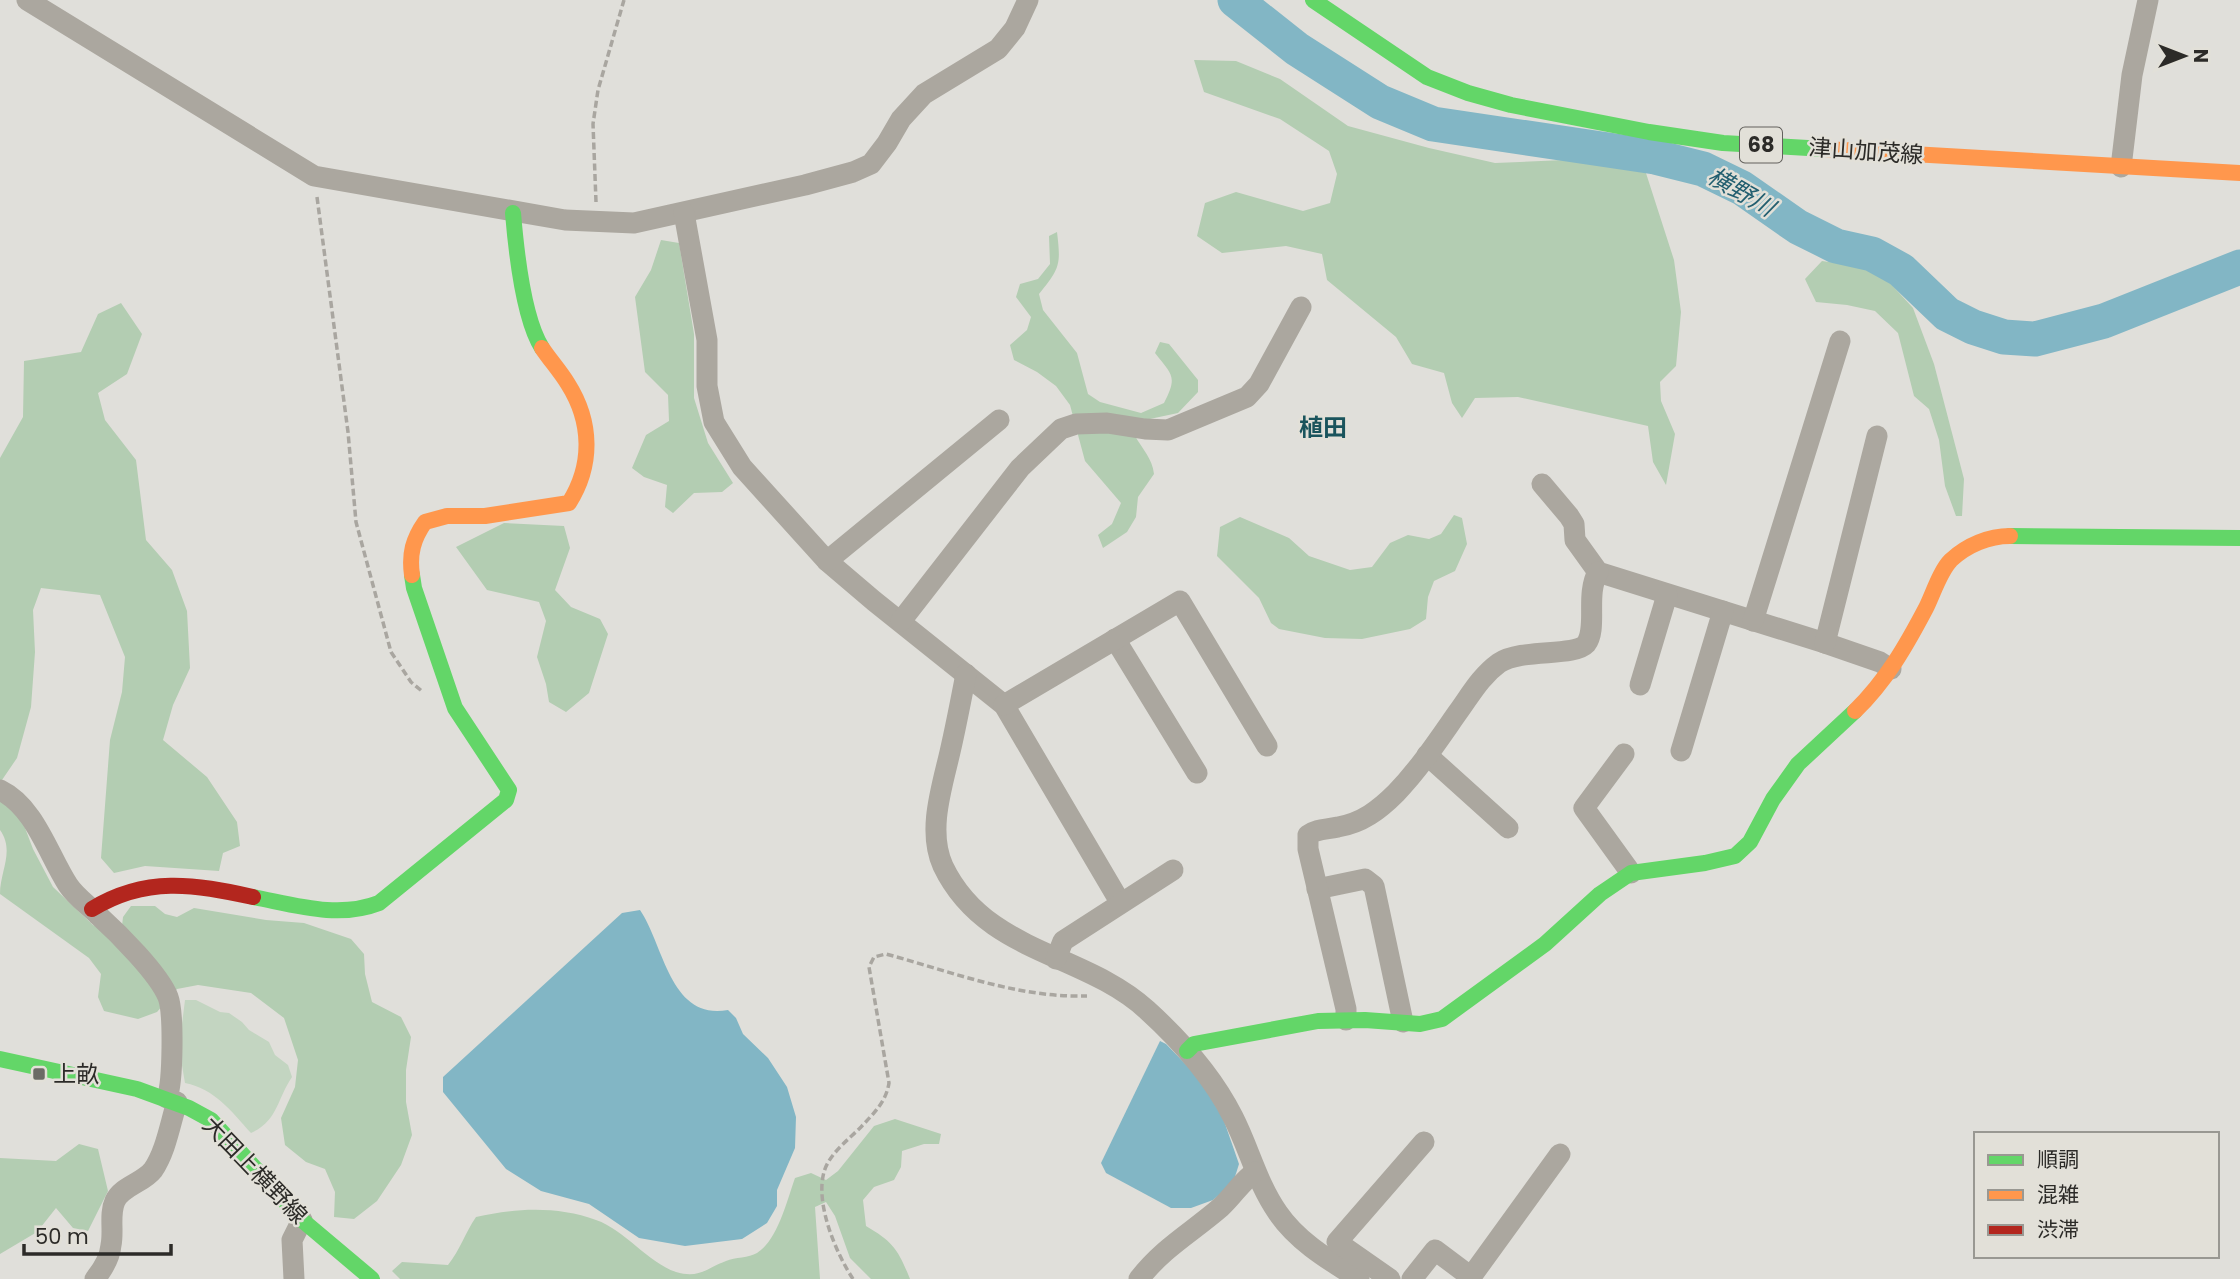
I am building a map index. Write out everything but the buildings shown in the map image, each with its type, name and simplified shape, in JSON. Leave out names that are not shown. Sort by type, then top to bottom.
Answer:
[{"type":"street","points":[[27,0],[314,176],[513,213],[565,220],[634,223],[853,172],[871,164],[901,119],[925,94],[998,49],[1016,28],[1028,0]]},
{"type":"street","name":"津山加茂線","points":[[1313,0],[1427,77],[1468,93],[1511,105],[1649,132],[1723,142],[2240,173]]},
{"type":"street","points":[[2121,167],[2132,75],[2148,0]]},
{"type":"street","points":[[92,909],[106,897],[141,886],[164,885],[195,887],[335,912],[361,910],[380,903],[506,800],[509,790],[455,708],[414,589],[410,563],[414,538],[425,522],[447,516],[485,516],[569,503],[580,489],[588,460],[586,428],[573,392],[545,356],[533,332],[515,250],[513,213]]},
{"type":"street","points":[[684,213],[707,340],[707,386],[714,422],[742,467],[827,561],[1004,705],[1120,902]]},
{"type":"street","points":[[901,621],[1020,468],[1061,429],[1076,424],[1107,423],[1168,430],[1247,397],[1259,384],[1301,307]]},
{"type":"street","points":[[1753,621],[1840,341]]},
{"type":"street","points":[[827,561],[999,420]]},
{"type":"street","points":[[1825,643],[1877,436]]},
{"type":"street","points":[[1542,484],[1569,516],[1574,524],[1575,540],[1598,572],[1825,643],[1880,662],[1891,669]]},
{"type":"street","points":[[1187,1051],[1194,1044],[1318,1021],[1420,1024],[1442,1019],[1545,944],[1600,894],[1631,873],[1735,856],[1751,842],[1773,799],[1798,764],[1877,690],[1906,646],[1950,561],[1975,543],[2001,536],[2240,538]]},
{"type":"street","points":[[1346,1020],[1346,1009],[1308,849],[1308,835],[1317,829],[1358,822],[1374,813],[1397,792],[1484,676],[1501,662],[1519,654],[1574,650],[1584,646],[1591,634],[1591,592],[1598,572]]},
{"type":"street","points":[[1640,685],[1667,595]]},
{"type":"street","points":[[1004,705],[1180,601],[1267,746]]},
{"type":"street","points":[[1681,751],[1723,611]]},
{"type":"street","points":[[1115,639],[1197,773]]},
{"type":"street","points":[[966,674],[941,789],[936,831],[942,863],[956,889],[985,918],[1028,946],[1093,975],[1124,992],[1147,1009],[1187,1051],[1216,1088],[1234,1118],[1255,1172],[1278,1213],[1299,1238],[1359,1279]]},
{"type":"street","points":[[1624,754],[1584,808],[1631,873]]},
{"type":"street","points":[[1427,755],[1508,828]]},
{"type":"street","points":[[0,790],[19,803],[69,886],[161,984],[171,1007],[172,1100],[160,1156],[145,1179],[121,1192],[115,1201],[108,1259],[95,1279]]},
{"type":"street","points":[[1056,959],[1063,941],[1173,870]]},
{"type":"street","points":[[1318,889],[1365,879],[1374,886],[1403,1023]]},
{"type":"street","name":"大田上横野線","points":[[0,1059],[135,1088],[194,1109],[211,1120],[302,1220],[372,1279]]},
{"type":"street","points":[[1390,1279],[1337,1242],[1424,1142]]},
{"type":"street","points":[[1412,1279],[1435,1250],[1471,1276],[1560,1154]]},
{"type":"street","points":[[1139,1279],[1174,1242],[1203,1223],[1255,1172]]},
{"type":"street","points":[[294,1279],[292,1240],[302,1220]]},
{"type":"path","points":[[598,222],[593,124],[598,90],[624,0]]},
{"type":"path","points":[[314,176],[348,432],[356,522],[391,652],[411,682],[436,703],[455,708]]},
{"type":"path","points":[[853,1279],[837,1250],[826,1216],[822,1191],[824,1171],[834,1155],[879,1107],[887,1094],[889,1083],[869,967],[874,957],[886,954],[1037,994],[1091,996]]},
{"type":"green space","points":[[1194,60],[1236,61],[1280,79],[1348,126],[1429,148],[1495,163],[1564,160],[1645,170],[1674,260],[1681,312],[1676,366],[1660,382],[1661,401],[1675,434],[1666,485],[1653,462],[1648,426],[1518,397],[1475,398],[1462,418],[1452,403],[1444,373],[1412,364],[1396,337],[1327,280],[1322,254],[1286,246],[1222,253],[1197,236],[1205,203],[1236,192],[1303,211],[1330,203],[1337,174],[1329,151],[1280,119],[1204,92]]},
{"type":"green space","points":[[1057,232],[1057,266],[1039,294],[1043,310],[1077,353],[1088,394],[1100,402],[1141,413],[1164,403],[1172,381],[1169,371],[1155,353],[1160,342],[1169,344],[1198,380],[1198,392],[1178,413],[1145,420],[1135,436],[1149,459],[1154,474],[1138,497],[1136,517],[1127,532],[1103,548],[1098,535],[1112,524],[1121,503],[1085,461],[1070,405],[1056,386],[1014,360],[1010,345],[1027,330],[1031,317],[1016,297],[1020,284],[1038,279],[1050,264],[1049,236]]},
{"type":"green space","points":[[661,240],[679,243],[694,334],[694,398],[708,443],[733,483],[722,492],[694,493],[673,513],[665,507],[667,485],[644,477],[632,468],[646,435],[669,421],[668,395],[645,372],[635,297],[651,270]]},
{"type":"green space","points":[[1822,261],[1877,269],[1913,308],[1934,364],[1964,479],[1962,516],[1956,516],[1945,486],[1939,440],[1929,409],[1914,396],[1898,333],[1875,311],[1816,302],[1805,279]]},
{"type":"green space","points":[[121,303],[142,334],[127,374],[98,393],[105,420],[136,460],[146,540],[172,570],[187,611],[190,668],[173,705],[163,740],[207,777],[237,822],[240,846],[223,853],[219,871],[145,866],[114,873],[101,858],[110,740],[122,692],[125,657],[100,595],[41,588],[33,610],[35,652],[31,707],[17,758],[2,780],[3,800],[22,820],[33,849],[53,887],[93,925],[109,934],[122,926],[123,917],[131,906],[155,906],[165,914],[177,917],[194,908],[266,920],[304,923],[351,939],[364,954],[365,974],[372,1002],[401,1017],[411,1037],[406,1070],[406,1102],[412,1135],[401,1165],[377,1201],[354,1219],[334,1217],[335,1192],[325,1169],[306,1162],[285,1145],[281,1118],[295,1087],[298,1060],[284,1018],[251,993],[198,985],[177,989],[157,1012],[138,1019],[104,1011],[98,997],[101,974],[89,958],[0,894],[7,853],[0,830],[0,458],[23,417],[24,361],[81,352],[98,314]]},
{"type":"green space","points":[[1454,515],[1462,518],[1467,544],[1455,571],[1434,581],[1428,597],[1426,619],[1410,629],[1362,639],[1325,638],[1279,629],[1271,623],[1259,598],[1217,556],[1220,527],[1240,517],[1289,538],[1309,556],[1350,570],[1372,567],[1390,543],[1408,535],[1429,539],[1441,534]]},
{"type":"green space","points":[[504,523],[564,526],[570,548],[555,590],[571,607],[600,619],[608,634],[589,693],[566,712],[549,702],[537,657],[546,621],[539,602],[487,590],[456,547]]},
{"type":"green space","points":[[185,1000],[196,1000],[220,1012],[229,1013],[269,1042],[275,1055],[288,1065],[292,1077],[276,1109],[267,1122],[251,1133],[214,1096],[185,1083],[179,1048]]},
{"type":"green space","points":[[895,1119],[941,1134],[939,1144],[924,1144],[902,1151],[901,1167],[894,1180],[874,1187],[863,1200],[866,1226],[894,1247],[910,1279],[871,1279],[850,1258],[835,1216],[826,1202],[815,1207],[820,1279],[400,1279],[392,1271],[402,1262],[448,1265],[476,1217],[536,1210],[567,1212],[596,1220],[617,1231],[665,1267],[684,1274],[702,1272],[730,1260],[757,1253],[771,1239],[795,1178],[811,1173],[826,1180],[838,1171],[874,1126]]},
{"type":"green space","points":[[79,1144],[98,1149],[108,1191],[88,1231],[73,1228],[56,1208],[37,1232],[0,1254],[0,1158],[56,1161]]},
{"type":"water","points":[[640,910],[671,977],[681,992],[693,1004],[709,1010],[728,1010],[736,1018],[743,1034],[768,1058],[787,1087],[796,1117],[795,1148],[777,1190],[777,1206],[767,1223],[742,1239],[685,1246],[639,1238],[589,1204],[541,1191],[506,1169],[443,1092],[443,1077],[622,913]]},
{"type":"water","points":[[1160,1041],[1198,1077],[1223,1118],[1239,1164],[1233,1183],[1213,1200],[1191,1208],[1171,1208],[1106,1173],[1101,1163]]},
{"type":"waterway","name":"横野川","points":[[1235,0],[1297,49],[1380,102],[1433,124],[1655,157],[1703,169],[1742,188],[1798,227],[1836,246],[1872,254],[1901,270],[1947,314],[1973,327],[2004,337],[2035,339],[2104,321],[2240,267]]},
{"type":"traffic: fast","points":[[1313,0],[1427,77],[1468,93],[1511,105],[1649,132],[1723,143],[1825,149]]},
{"type":"traffic: fast","points":[[513,213],[525,302],[542,348]]},
{"type":"traffic: fast","points":[[2010,536],[2240,538]]},
{"type":"traffic: fast","points":[[253,897],[332,910],[364,908],[379,903],[506,800],[509,790],[455,708],[412,575]]},
{"type":"traffic: fast","points":[[1187,1051],[1194,1044],[1318,1021],[1365,1020],[1420,1024],[1442,1019],[1545,944],[1600,894],[1631,873],[1735,856],[1750,842],[1773,799],[1798,764],[1855,711]]},
{"type":"traffic: fast","points":[[0,1059],[137,1089],[189,1108],[211,1120],[302,1220],[372,1279]]},
{"type":"traffic: slow","points":[[1825,149],[2240,173]]},
{"type":"traffic: slow","points":[[412,575],[413,547],[425,522],[447,516],[485,516],[569,503],[577,489],[586,459],[585,428],[576,398],[542,348]]},
{"type":"traffic: slow","points":[[1855,711],[1895,663],[1926,608],[1943,570],[1951,560],[1979,542],[2010,536]]},
{"type":"traffic: jam","points":[[92,909],[112,898],[151,887],[190,886],[253,897]]},
{"type":"place","name":"上畝","points":[[39,1074]]},
{"type":"district","name":"植田","points":[[1323,428]]}]
